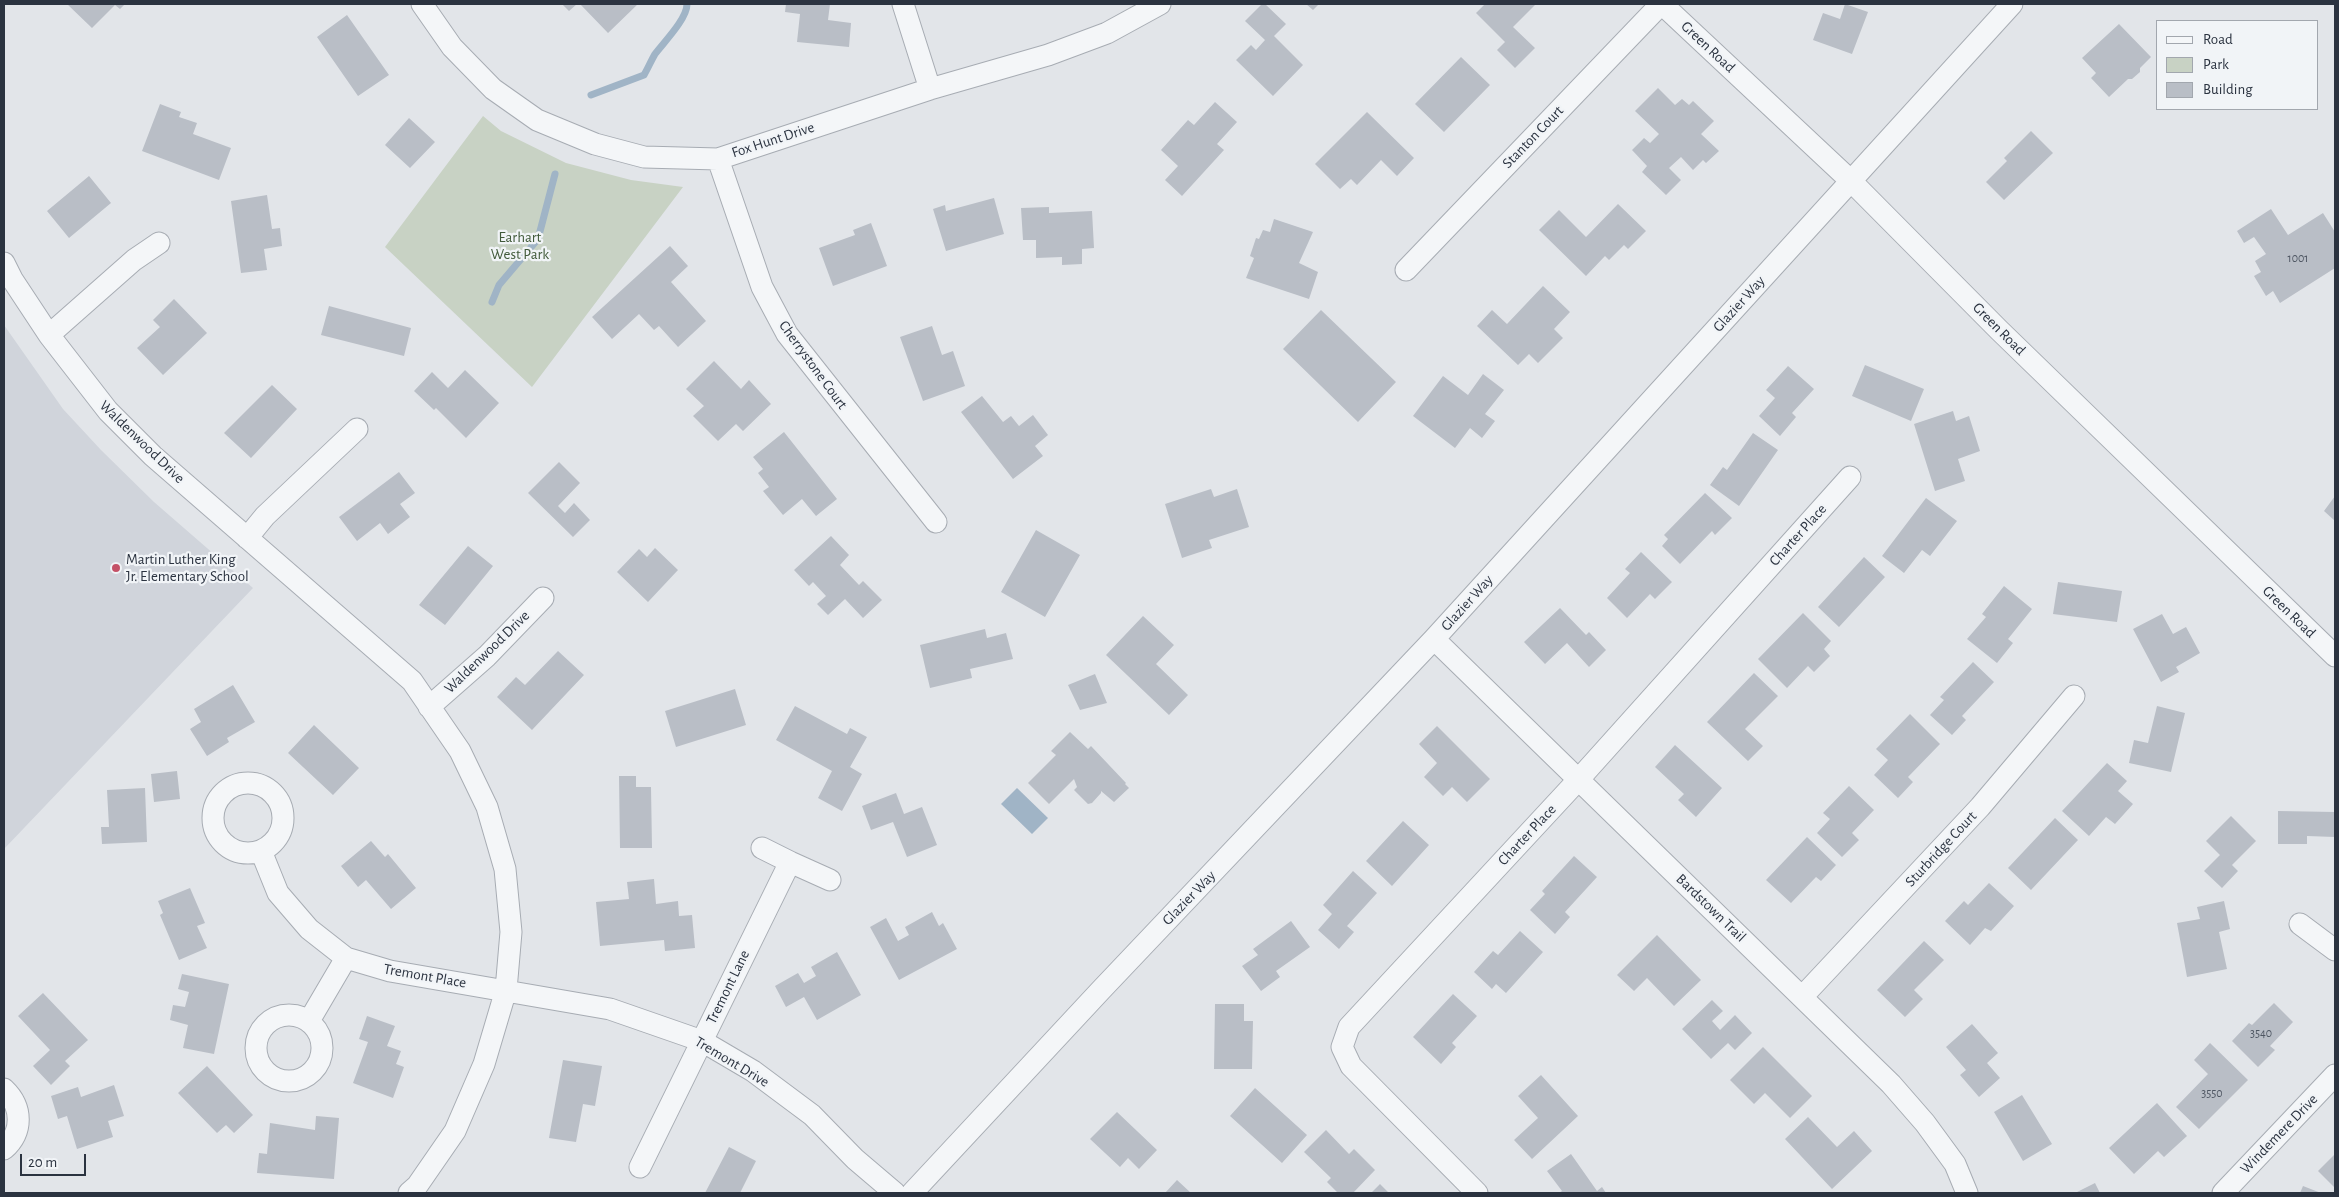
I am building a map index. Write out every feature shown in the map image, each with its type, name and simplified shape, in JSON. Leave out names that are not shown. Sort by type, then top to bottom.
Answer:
[{"type":"street","name":"Fox Hunt Drive","points":[[422,4],[452,48],[493,89],[537,120],[595,144],[644,157],[718,159],[930,88],[1048,55],[1107,33],[1160,4]]},
{"type":"street","points":[[903,4],[930,88]]},
{"type":"street","name":"Green Road","points":[[1661,4],[1852,181],[1999,330],[2335,656]]},
{"type":"street","name":"Stanton Court","points":[[1406,270],[1661,4]]},
{"type":"street","name":"Glazier Way","points":[[912,1193],[1101,990],[1434,639],[2012,4]]},
{"type":"street","name":"Cherrystone Court","points":[[718,159],[762,287],[788,334],[936,522]]},
{"type":"street","points":[[49,334],[134,260],[159,244]]},
{"type":"street","name":"Waldenwood Drive","points":[[4,263],[12,279],[49,334],[108,411],[154,456],[412,681],[460,750],[488,807],[505,869],[511,932],[506,990],[484,1064],[455,1130],[417,1186],[409,1193]]},
{"type":"street","points":[[247,538],[265,516],[357,429]]},
{"type":"street","name":"Charter Place","points":[[1477,1193],[1351,1066],[1342,1047],[1349,1026],[1579,779],[1850,477]]},
{"type":"street","name":"Waldenwood Drive","points":[[429,706],[487,656],[543,598]]},
{"type":"street","name":"Bardstown Trail","points":[[1434,639],[1891,1084],[1925,1123],[1955,1164],[1967,1193]]},
{"type":"street","name":"Sturbridge Court","points":[[1802,997],[1980,807],[2074,696]]},
{"type":"street","points":[[762,848],[830,880]]},
{"type":"street","name":"Tremont Place","points":[[261,851],[278,893],[309,929],[346,958],[390,971],[506,990]]},
{"type":"street","name":"Tremont Lane","points":[[640,1167],[790,862]]},
{"type":"street","points":[[2300,924],[2335,950]]},
{"type":"street","points":[[309,1021],[346,958]]},
{"type":"street","name":"Tremont Drive","points":[[506,990],[610,1009],[702,1041],[753,1071],[812,1115],[855,1158],[895,1193]]},
{"type":"street","name":"Windemere Drive","points":[[2223,1193],[2335,1075]]},
{"type":"street","points":[[4,1089],[18,1109],[19,1121],[17,1133],[11,1143],[4,1149]]},
{"type":"shaded area","name":"Martin Luther King Jr. Elementary School","points":[[4,325],[63,409],[101,450],[154,502],[253,588],[4,849]]},
{"type":"green space","name":"Earhart West Park","points":[[483,116],[501,131],[566,163],[631,180],[683,187],[532,387],[385,247]]},
{"type":"water","points":[[1017,788],[1048,818],[1032,834],[1001,804]]},
{"type":"building","points":[[67,4],[125,4],[120,9],[115,5],[92,28]]},
{"type":"building","points":[[562,4],[577,4],[569,11]]},
{"type":"building","points":[[580,4],[638,4],[608,33]]},
{"type":"building","points":[[786,4],[830,4],[828,20],[851,23],[849,47],[797,42],[800,14],[785,12]]},
{"type":"building","points":[[1262,4],[1265,4],[1286,24],[1274,36],[1303,65],[1273,96],[1236,60],[1251,45],[1256,50],[1265,40],[1245,21]]},
{"type":"building","points":[[1306,4],[1319,4],[1313,10]]},
{"type":"building","points":[[1485,4],[1536,4],[1513,27],[1535,48],[1515,68],[1497,50],[1505,42],[1476,13]]},
{"type":"building","points":[[1845,4],[1868,12],[1852,54],[1813,40],[1823,13],[1840,19]]},
{"type":"building","points":[[347,15],[389,75],[358,96],[317,37]]},
{"type":"building","points":[[2119,24],[2151,57],[2140,68],[2140,72],[2132,79],[2128,79],[2109,97],[2091,78],[2096,73],[2082,58]]},
{"type":"building","points":[[1461,57],[1490,85],[1444,132],[1415,104]]},
{"type":"building","points":[[1658,88],[1675,105],[1682,99],[1689,105],[1693,101],[1714,121],[1701,134],[1719,151],[1706,163],[1703,160],[1693,170],[1681,157],[1669,168],[1681,180],[1666,195],[1642,172],[1647,166],[1632,150],[1644,138],[1650,143],[1659,134],[1635,111]]},
{"type":"building","points":[[1215,102],[1237,122],[1217,144],[1224,150],[1182,196],[1165,180],[1178,166],[1161,150],[1188,120],[1194,125]]},
{"type":"building","points":[[160,104],[181,112],[179,117],[197,123],[193,134],[231,148],[219,180],[142,151]]},
{"type":"building","points":[[1367,112],[1414,158],[1397,176],[1381,160],[1357,185],[1351,179],[1340,189],[1315,164]]},
{"type":"building","points":[[409,118],[435,142],[410,168],[385,145]]},
{"type":"building","points":[[2031,131],[2053,153],[2004,200],[1986,182],[2007,161],[2004,158]]},
{"type":"building","points":[[89,176],[111,203],[69,238],[47,211]]},
{"type":"building","points":[[267,195],[272,229],[280,228],[282,246],[264,249],[267,270],[241,273],[231,201]]},
{"type":"building","points":[[994,198],[1004,234],[946,251],[933,209],[945,205],[946,211]]},
{"type":"building","points":[[1618,204],[1646,231],[1628,249],[1624,245],[1609,260],[1605,256],[1586,276],[1539,230],[1559,210],[1586,237]]},
{"type":"building","points":[[1049,207],[1049,213],[1092,211],[1094,248],[1082,249],[1082,264],[1062,265],[1062,257],[1036,258],[1036,240],[1023,240],[1021,208]]},
{"type":"building","points":[[2271,209],[2288,235],[2323,213],[2335,232],[2335,268],[2280,303],[2273,291],[2266,296],[2254,276],[2261,272],[2255,261],[2266,254],[2254,237],[2244,243],[2237,231]]},
{"type":"building","points":[[1274,219],[1313,232],[1299,263],[1318,272],[1309,299],[1246,278],[1254,258],[1250,256],[1256,238],[1259,239],[1263,230],[1270,232]]},
{"type":"building","points":[[871,223],[887,266],[833,286],[819,248],[855,235],[853,230]]},
{"type":"building","points":[[670,246],[688,266],[671,282],[706,321],[678,347],[659,326],[654,330],[639,314],[612,339],[592,317]]},
{"type":"building","points":[[1543,286],[1570,312],[1554,329],[1563,338],[1538,363],[1529,354],[1518,365],[1477,326],[1492,310],[1507,324]]},
{"type":"building","points":[[174,299],[207,333],[163,375],[137,348],[160,327],[153,320]]},
{"type":"building","points":[[329,306],[411,328],[404,356],[321,335]]},
{"type":"building","points":[[1321,310],[1396,382],[1358,422],[1283,349]]},
{"type":"building","points":[[932,326],[942,355],[953,351],[965,386],[923,401],[900,337]]},
{"type":"building","points":[[714,361],[741,389],[749,380],[771,404],[743,431],[736,424],[718,441],[693,416],[704,406],[686,389]]},
{"type":"building","points":[[1865,365],[1924,389],[1911,421],[1852,396]]},
{"type":"building","points":[[1788,366],[1814,389],[1792,413],[1796,417],[1780,436],[1759,416],[1775,398],[1766,390]]},
{"type":"building","points":[[465,370],[499,403],[466,438],[436,408],[434,410],[414,391],[432,372],[448,388]]},
{"type":"building","points":[[1483,374],[1504,390],[1485,414],[1495,421],[1482,438],[1470,428],[1455,448],[1413,416],[1443,376],[1468,395]]},
{"type":"building","points":[[272,385],[297,409],[251,458],[224,433]]},
{"type":"building","points":[[982,396],[1003,422],[1011,416],[1019,426],[1033,415],[1048,435],[1035,446],[1043,456],[1013,479],[961,412]]},
{"type":"building","points":[[1953,411],[1956,421],[1969,416],[1980,451],[1958,459],[1965,481],[1935,491],[1914,424]]},
{"type":"building","points":[[784,432],[837,499],[816,516],[802,499],[783,515],[763,491],[769,487],[758,473],[763,469],[753,457]]},
{"type":"building","points":[[1753,433],[1778,450],[1739,506],[1710,485],[1723,467],[1727,470]]},
{"type":"building","points":[[559,462],[580,483],[558,506],[565,513],[574,503],[590,520],[573,537],[528,493]]},
{"type":"building","points":[[399,472],[415,493],[400,504],[410,517],[388,534],[380,523],[357,541],[339,517]]},
{"type":"building","points":[[1211,489],[1214,497],[1237,489],[1249,527],[1209,540],[1212,548],[1182,558],[1165,504]]},
{"type":"building","points":[[1705,493],[1732,518],[1715,535],[1712,531],[1680,564],[1662,546],[1668,539],[1664,535]]},
{"type":"building","points":[[2335,496],[2335,521],[2324,511]]},
{"type":"building","points":[[1926,498],[1957,521],[1930,556],[1922,550],[1904,573],[1882,556]]},
{"type":"building","points":[[1036,530],[1080,555],[1045,617],[1001,592]]},
{"type":"building","points":[[831,536],[849,555],[840,565],[859,585],[863,581],[882,600],[863,618],[845,599],[828,615],[817,604],[826,596],[813,582],[809,586],[794,570]]},
{"type":"building","points":[[468,546],[493,566],[445,625],[419,605]]},
{"type":"building","points":[[655,548],[678,570],[648,602],[617,572],[639,549],[647,557]]},
{"type":"building","points":[[1641,552],[1672,582],[1655,599],[1650,594],[1627,618],[1607,598],[1630,573],[1625,569]]},
{"type":"building","points":[[1864,557],[1885,577],[1839,627],[1818,607]]},
{"type":"building","points":[[2058,582],[2122,591],[2117,622],[2053,614]]},
{"type":"building","points":[[2004,586],[2032,609],[2008,639],[2013,643],[1997,663],[1967,639],[1986,617],[1982,614]]},
{"type":"building","points":[[1560,608],[1586,635],[1589,632],[1606,650],[1589,667],[1567,643],[1545,664],[1524,642]]},
{"type":"building","points":[[1803,613],[1831,641],[1824,649],[1830,656],[1814,672],[1808,666],[1787,688],[1758,659]]},
{"type":"building","points":[[2162,614],[2173,634],[2186,627],[2200,653],[2176,667],[2179,672],[2161,682],[2133,629]]},
{"type":"building","points":[[1143,616],[1174,645],[1156,664],[1188,695],[1169,715],[1106,655]]},
{"type":"building","points":[[985,629],[987,638],[1006,633],[1013,659],[970,669],[972,678],[930,688],[920,645]]},
{"type":"building","points":[[558,651],[584,675],[532,730],[497,697],[516,677],[525,685]]},
{"type":"building","points":[[1973,662],[1994,682],[1962,716],[1966,720],[1952,735],[1930,715],[1944,700],[1940,697]]},
{"type":"building","points":[[1754,673],[1778,696],[1745,729],[1763,746],[1748,761],[1707,722]]},
{"type":"building","points":[[1095,674],[1107,703],[1080,710],[1068,685]]},
{"type":"building","points":[[233,685],[255,722],[227,738],[229,742],[207,756],[190,729],[201,722],[194,709]]},
{"type":"building","points":[[735,689],[746,725],[676,747],[665,711]]},
{"type":"building","points":[[795,706],[847,734],[850,728],[867,737],[850,767],[862,774],[842,811],[818,798],[832,771],[776,740]]},
{"type":"building","points":[[2157,706],[2185,713],[2171,772],[2129,763],[2134,740],[2148,743]]},
{"type":"building","points":[[1910,714],[1940,744],[1908,777],[1913,782],[1898,798],[1874,775],[1888,760],[1876,749]]},
{"type":"building","points":[[314,725],[359,768],[333,795],[288,753]]},
{"type":"building","points":[[1437,726],[1490,779],[1467,802],[1452,787],[1443,796],[1424,777],[1437,763],[1419,744]]},
{"type":"building","points":[[1070,732],[1088,749],[1091,746],[1126,783],[1129,788],[1114,802],[1101,791],[1092,803],[1088,804],[1074,790],[1077,787],[1074,779],[1049,804],[1028,783],[1056,755],[1051,751]]},
{"type":"building","points":[[1675,745],[1722,788],[1696,817],[1678,800],[1684,794],[1655,767]]},
{"type":"building","points":[[2107,763],[2127,781],[2118,791],[2133,804],[2115,824],[2106,817],[2089,836],[2062,811]]},
{"type":"building","points":[[177,771],[180,799],[154,802],[151,774]]},
{"type":"building","points":[[619,776],[636,776],[636,787],[651,787],[652,848],[620,848]]},
{"type":"building","points":[[1849,786],[1874,810],[1852,833],[1859,840],[1842,857],[1817,833],[1830,819],[1823,813]]},
{"type":"building","points":[[145,788],[147,842],[102,844],[101,827],[109,827],[107,790]]},
{"type":"building","points":[[896,793],[904,814],[922,807],[937,845],[907,857],[893,822],[871,830],[862,806]]},
{"type":"building","points":[[2278,811],[2335,812],[2335,837],[2307,836],[2307,844],[2278,844]]},
{"type":"building","points":[[2231,816],[2256,841],[2232,865],[2238,871],[2222,888],[2204,871],[2220,855],[2206,841]]},
{"type":"building","points":[[2055,818],[2078,840],[2031,890],[2008,868]]},
{"type":"building","points":[[1403,821],[1429,845],[1392,886],[1366,861]]},
{"type":"building","points":[[1807,837],[1836,865],[1821,881],[1816,877],[1791,903],[1766,880]]},
{"type":"building","points":[[371,841],[385,857],[388,854],[416,888],[391,909],[366,880],[358,887],[341,866]]},
{"type":"building","points":[[1574,856],[1597,877],[1565,912],[1570,917],[1555,934],[1530,910],[1545,894],[1542,891]]},
{"type":"building","points":[[1353,871],[1377,893],[1347,926],[1354,932],[1339,949],[1318,930],[1332,914],[1323,905]]},
{"type":"building","points":[[654,879],[656,904],[678,901],[679,916],[692,915],[695,948],[665,951],[664,940],[600,946],[596,902],[629,899],[627,882]]},
{"type":"building","points":[[1989,883],[2014,906],[1991,931],[1985,928],[1970,945],[1945,921],[1964,901],[1968,905]]},
{"type":"building","points":[[190,888],[205,923],[197,926],[207,948],[179,960],[160,915],[163,913],[158,901]]},
{"type":"building","points":[[2224,901],[2230,929],[2219,932],[2227,969],[2187,977],[2177,923],[2200,919],[2197,907]]},
{"type":"building","points":[[932,912],[939,926],[943,923],[957,949],[899,980],[870,927],[886,918],[898,941],[909,935],[905,927]]},
{"type":"building","points":[[1291,921],[1310,947],[1276,971],[1280,977],[1261,991],[1242,966],[1258,955],[1253,949]]},
{"type":"building","points":[[1520,931],[1543,952],[1506,993],[1496,984],[1492,989],[1474,972],[1493,951],[1498,955]]},
{"type":"building","points":[[1657,935],[1701,980],[1674,1006],[1647,978],[1634,991],[1617,975]]},
{"type":"building","points":[[1924,941],[1944,960],[1914,990],[1923,999],[1905,1017],[1877,990]]},
{"type":"building","points":[[837,952],[861,995],[817,1020],[804,997],[786,1007],[775,986],[798,973],[804,983],[816,976],[811,967]]},
{"type":"building","points":[[182,974],[229,984],[214,1054],[183,1048],[188,1025],[170,1020],[173,1005],[185,1007],[189,992],[178,989]]},
{"type":"building","points":[[43,993],[88,1040],[65,1061],[70,1066],[51,1085],[33,1066],[50,1050],[18,1016]]},
{"type":"building","points":[[1453,994],[1477,1016],[1452,1043],[1456,1047],[1441,1064],[1413,1037]]},
{"type":"building","points":[[1712,1000],[1723,1011],[1712,1021],[1720,1030],[1735,1015],[1752,1033],[1735,1050],[1728,1043],[1711,1059],[1682,1029]]},
{"type":"building","points":[[2274,1003],[2293,1022],[2270,1046],[2275,1050],[2258,1067],[2232,1041],[2249,1023],[2252,1025]]},
{"type":"building","points":[[1215,1004],[1244,1004],[1244,1021],[1253,1021],[1252,1069],[1214,1069]]},
{"type":"building","points":[[367,1016],[395,1026],[387,1046],[401,1051],[396,1064],[404,1067],[393,1098],[353,1083],[368,1042],[359,1039]]},
{"type":"building","points":[[1972,1024],[1998,1053],[1987,1063],[2000,1078],[1979,1097],[1960,1075],[1966,1070],[1946,1047]]},
{"type":"building","points":[[2210,1043],[2248,1080],[2199,1129],[2176,1107],[2208,1074],[2194,1060]]},
{"type":"building","points":[[1763,1047],[1812,1096],[1790,1118],[1765,1093],[1754,1104],[1730,1080]]},
{"type":"building","points":[[563,1060],[602,1066],[595,1106],[583,1104],[576,1142],[549,1138]]},
{"type":"building","points":[[207,1066],[253,1115],[234,1133],[226,1125],[217,1133],[178,1093]]},
{"type":"building","points":[[1541,1075],[1578,1116],[1532,1159],[1514,1140],[1538,1118],[1518,1096]]},
{"type":"building","points":[[114,1085],[124,1116],[108,1121],[113,1137],[77,1149],[67,1116],[58,1119],[51,1096],[78,1087],[81,1097]]},
{"type":"building","points":[[1255,1088],[1307,1135],[1282,1163],[1230,1116]]},
{"type":"building","points":[[2022,1095],[2052,1144],[2023,1161],[1994,1112]]},
{"type":"building","points":[[2157,1103],[2187,1136],[2164,1157],[2158,1151],[2134,1174],[2109,1148]]},
{"type":"building","points":[[1117,1112],[1157,1150],[1139,1169],[1128,1158],[1120,1167],[1090,1139]]},
{"type":"building","points":[[316,1116],[339,1118],[334,1179],[257,1173],[259,1153],[267,1154],[270,1123],[315,1130]]},
{"type":"building","points":[[1808,1117],[1837,1147],[1854,1131],[1872,1151],[1832,1189],[1785,1139]]},
{"type":"building","points":[[1326,1130],[1349,1154],[1354,1149],[1375,1170],[1353,1193],[1338,1193],[1327,1182],[1331,1178],[1304,1152]]},
{"type":"building","points":[[729,1147],[756,1161],[740,1193],[705,1193]]},
{"type":"building","points":[[1571,1154],[1597,1191],[1602,1187],[1606,1193],[1559,1193],[1562,1191],[1547,1171]]},
{"type":"building","points":[[2335,1154],[2335,1188],[2318,1171]]},
{"type":"building","points":[[1177,1180],[1191,1193],[1165,1193]]},
{"type":"building","points":[[2095,1183],[2100,1193],[2075,1193]]},
{"type":"building","points":[[1380,1184],[1389,1193],[1371,1193]]},
{"type":"building","points":[[2303,1186],[2321,1193],[2300,1193]]},
{"type":"waterway","points":[[591,95],[644,75],[655,54],[679,23],[687,4]]},
{"type":"waterway","points":[[492,302],[499,285],[538,239],[555,174]]},
{"type":"place","name":"Martin Luther King Jr. Elementary School","points":[[116,568]]}]
